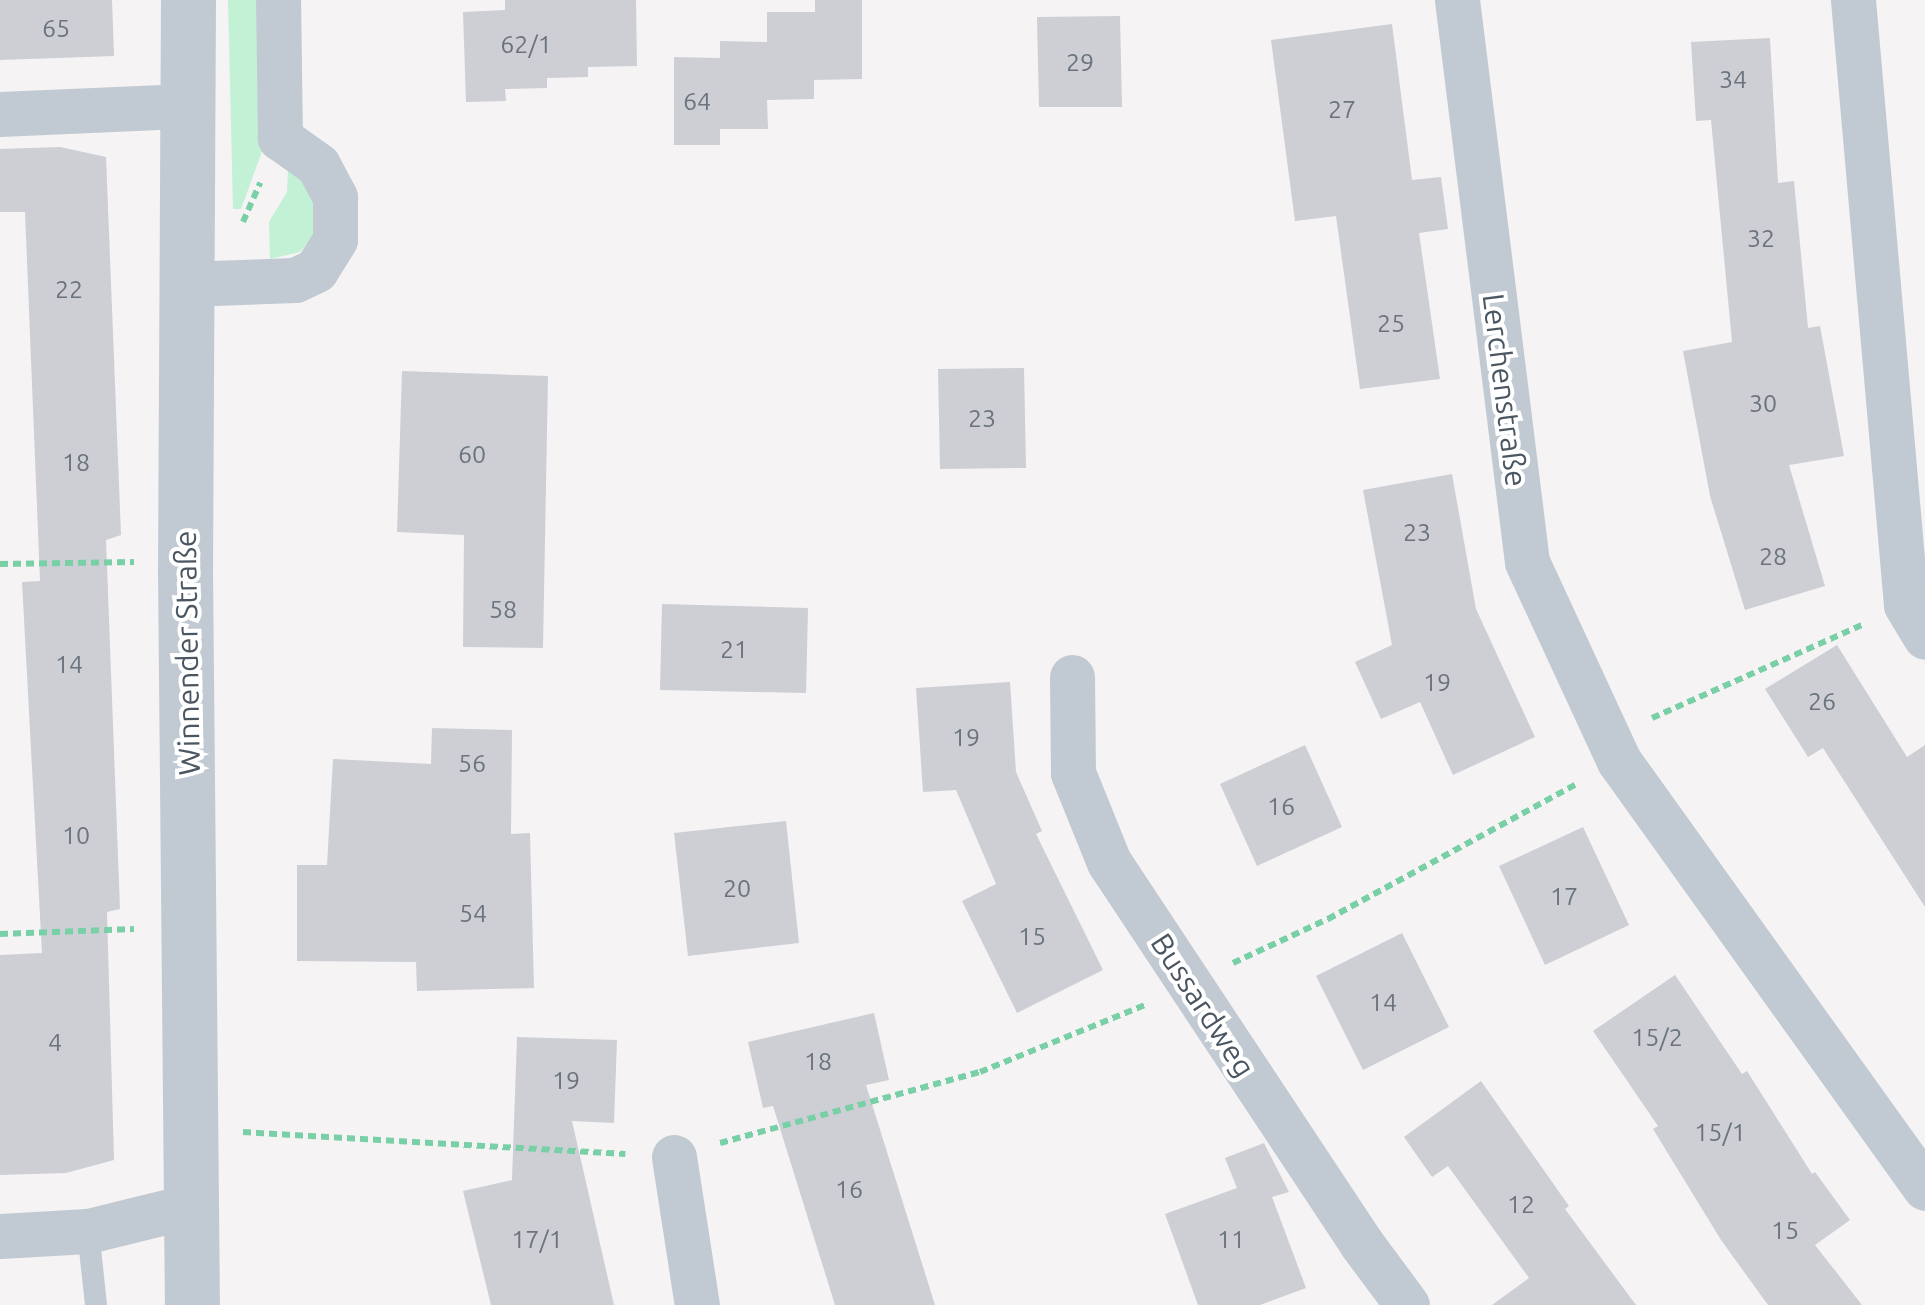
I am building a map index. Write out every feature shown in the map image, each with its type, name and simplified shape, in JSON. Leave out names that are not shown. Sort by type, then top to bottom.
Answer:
[{"type":"street","name":"Winnender Straße","points":[[188,0],[184,284],[192,1305]]},
{"type":"street","points":[[184,284],[295,280],[316,270],[335,239],[335,196],[318,165],[280,138],[278,0]]},
{"type":"street","name":"Lerchenstraße","points":[[1457,0],[1527,562],[1619,761],[1925,1188]]},
{"type":"street","points":[[1853,0],[1916,621]]},
{"type":"street","points":[[0,114],[186,106]]},
{"type":"street","name":"Bussardweg","points":[[1072,677],[1073,773],[1109,862],[1361,1244],[1407,1305]]},
{"type":"street","points":[[674,1157],[697,1305]]},
{"type":"street","points":[[0,1236],[88,1231],[194,1205]]},
{"type":"lane","points":[[88,1231],[96,1305]]},
{"type":"path","points":[[241,236],[242,224],[280,138]]},
{"type":"path","points":[[0,564],[134,562]]},
{"type":"path","points":[[1279,943],[1619,761],[1653,716],[1916,621]]},
{"type":"path","points":[[0,934],[135,929]]},
{"type":"path","points":[[237,1131],[674,1157],[980,1072],[1156,1000]]},
{"type":"green space","points":[[228,0],[264,0],[264,146],[241,209],[233,209]]},
{"type":"green space","points":[[288,169],[316,183],[316,231],[300,252],[270,259],[269,222],[287,192]]},
{"type":"building","points":[[0,0],[112,0],[114,56],[0,60]]},
{"type":"building","points":[[505,0],[636,0],[637,66],[588,67],[588,77],[547,78],[547,88],[505,89],[506,101],[466,102],[463,12],[505,10]]},
{"type":"building","points":[[815,0],[862,0],[862,79],[814,80],[814,99],[767,100],[768,129],[720,129],[720,145],[674,145],[674,57],[720,58],[720,41],[767,42],[767,12],[815,12]]},
{"type":"building","points":[[1120,16],[1122,107],[1039,107],[1037,17]]},
{"type":"building","points":[[1392,24],[1412,180],[1441,177],[1448,229],[1419,233],[1440,379],[1360,389],[1336,216],[1295,221],[1271,40]]},
{"type":"building","points":[[1770,38],[1778,183],[1794,181],[1808,328],[1820,326],[1844,456],[1789,465],[1825,586],[1745,610],[1710,496],[1683,351],[1732,342],[1711,120],[1696,121],[1691,42]]},
{"type":"building","points":[[60,147],[106,157],[121,535],[106,540],[120,909],[107,912],[114,1160],[66,1173],[0,1175],[0,955],[42,953],[22,582],[40,581],[25,212],[0,212],[0,149]]},
{"type":"building","points":[[1024,368],[1026,468],[940,469],[938,369]]},
{"type":"building","points":[[402,371],[548,376],[543,648],[463,647],[464,535],[397,532]]},
{"type":"building","points":[[1452,474],[1476,609],[1535,737],[1453,775],[1420,702],[1381,719],[1355,662],[1392,645],[1363,490]]},
{"type":"building","points":[[662,604],[808,608],[806,693],[660,690]]},
{"type":"building","points":[[1837,645],[1907,757],[1925,745],[1925,907],[1823,748],[1808,757],[1765,689]]},
{"type":"building","points":[[1010,682],[1016,772],[1042,831],[1036,834],[1103,970],[1017,1013],[962,901],[996,884],[956,790],[923,792],[916,688]]},
{"type":"building","points":[[432,728],[512,730],[511,834],[530,833],[534,988],[417,991],[416,962],[297,961],[297,865],[327,865],[333,759],[431,764]]},
{"type":"building","points":[[1305,745],[1342,827],[1257,866],[1220,784]]},
{"type":"building","points":[[786,821],[799,943],[688,956],[674,833]]},
{"type":"building","points":[[1583,827],[1629,925],[1545,965],[1499,866]]},
{"type":"building","points":[[1402,933],[1449,1027],[1363,1070],[1316,976]]},
{"type":"building","points":[[1675,975],[1742,1074],[1747,1071],[1812,1174],[1815,1172],[1850,1220],[1815,1245],[1862,1305],[1768,1305],[1721,1240],[1653,1129],[1658,1126],[1593,1031]]},
{"type":"building","points":[[874,1013],[889,1080],[866,1085],[935,1305],[835,1305],[773,1106],[763,1108],[748,1042]]},
{"type":"building","points":[[517,1037],[617,1040],[614,1123],[572,1121],[614,1305],[491,1305],[463,1191],[512,1180]]},
{"type":"building","points":[[1481,1081],[1569,1206],[1565,1209],[1636,1305],[1492,1305],[1529,1278],[1448,1166],[1432,1177],[1404,1137]]},
{"type":"building","points":[[1264,1143],[1289,1192],[1272,1197],[1306,1288],[1260,1305],[1198,1305],[1165,1214],[1237,1188],[1225,1158]]}]
